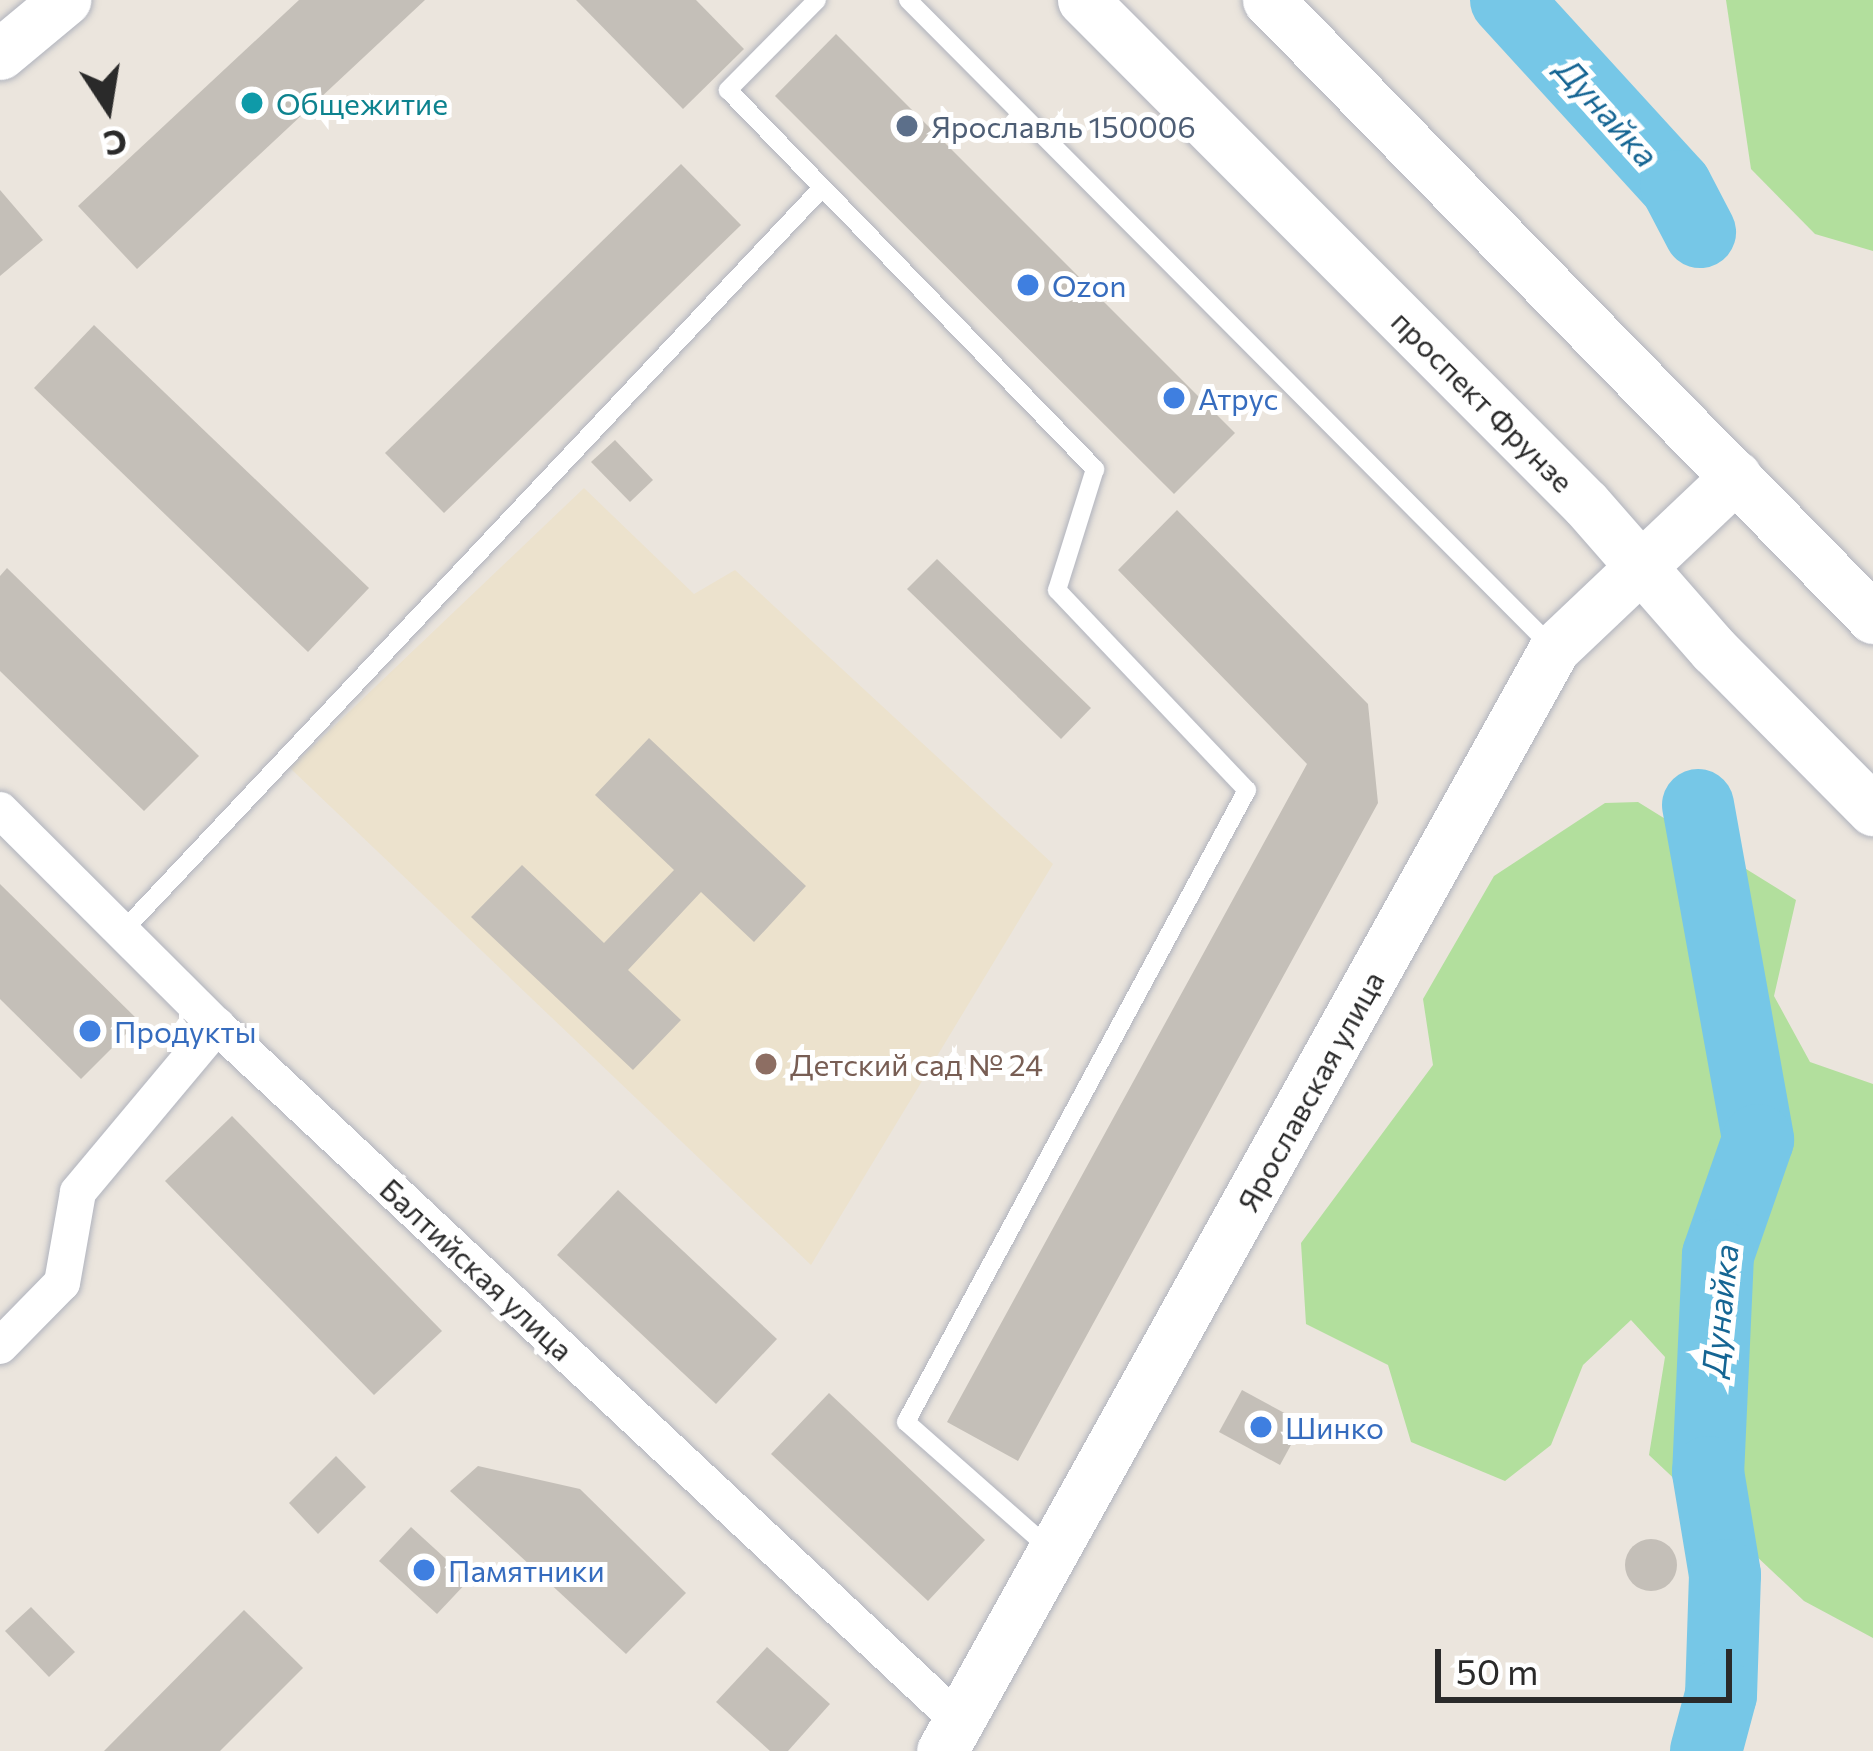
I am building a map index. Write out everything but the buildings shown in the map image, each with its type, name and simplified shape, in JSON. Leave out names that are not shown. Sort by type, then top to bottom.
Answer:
[{"type":"main road","points":[[7,33],[65,0]]},
{"type":"main road","name":"проспект Фрунзе","points":[[1083,0],[1586,504],[1714,650],[1873,810]]},
{"type":"main road","points":[[1268,0],[1873,618]]},
{"type":"main road","name":"Ярославская улица","points":[[951,1736],[1554,649],[1638,564],[1736,476]]},
{"type":"street","name":"Балтийская улица","points":[[0,810],[951,1736]]},
{"type":"street","points":[[0,1346],[62,1283],[79,1192],[217,1026]]},
{"type":"lane","points":[[817,0],[728,90],[1095,470],[1057,590],[1247,790],[906,1422],[1053,1552]]},
{"type":"lane","points":[[908,0],[1554,649]]},
{"type":"lane","points":[[122,932],[822,188]]},
{"type":"shaded area","name":"Детский сад № 24","points":[[584,488],[694,594],[735,570],[1053,864],[811,1265],[290,768]]},
{"type":"green space","points":[[1726,0],[1873,0],[1873,251],[1815,234],[1751,169]]},
{"type":"green space","points":[[1638,802],[1796,900],[1774,996],[1810,1062],[1873,1084],[1873,1638],[1804,1601],[1649,1455],[1665,1357],[1631,1320],[1583,1365],[1551,1445],[1505,1481],[1411,1442],[1388,1365],[1306,1324],[1301,1243],[1433,1065],[1423,999],[1494,876],[1605,803]]},
{"type":"waterway","name":"Дунайка","points":[[1506,0],[1676,186],[1700,232]]},
{"type":"waterway","name":"Дунайка","points":[[1698,805],[1758,1140],[1718,1255],[1708,1472],[1725,1575],[1721,1695],[1706,1751]]},
{"type":"place","name":"Общежитие","points":[[252,103]]},
{"type":"place","name":"Ярославль 150006","points":[[907,126]]},
{"type":"place","name":"Ozon","points":[[1028,285]]},
{"type":"place","name":"Атрус","points":[[1174,398]]},
{"type":"place","name":"Продукты","points":[[90,1031]]},
{"type":"place","name":"Детский сад № 24","points":[[766,1064]]},
{"type":"place","name":"Шинко","points":[[1261,1427]]},
{"type":"place","name":"Памятники","points":[[424,1570]]}]
